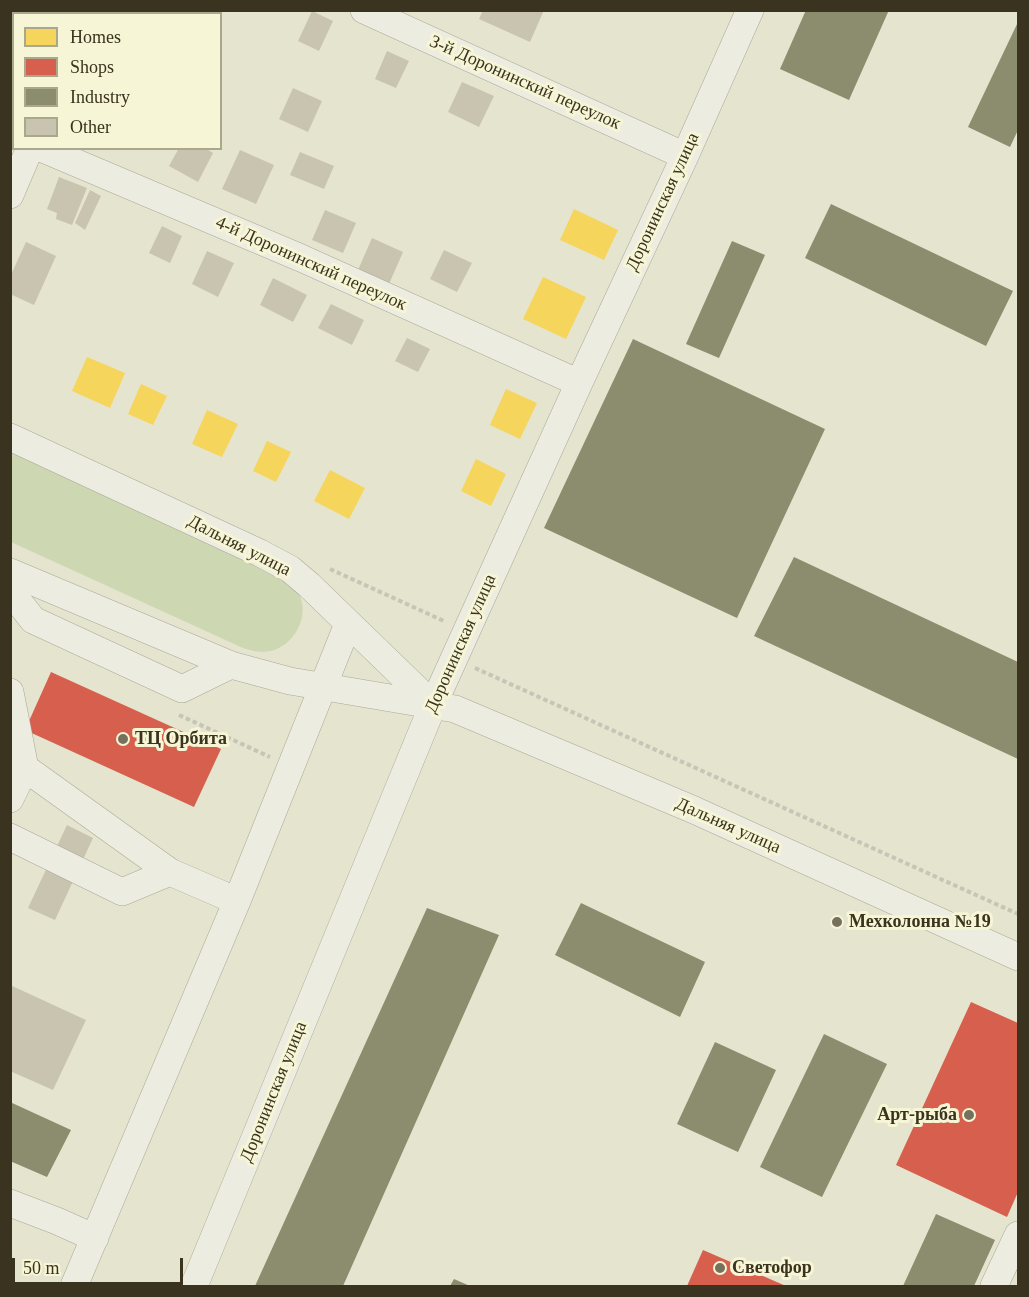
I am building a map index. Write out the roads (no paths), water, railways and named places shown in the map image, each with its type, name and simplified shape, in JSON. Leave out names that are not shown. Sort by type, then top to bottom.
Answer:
[{"type":"street","name":"3-й Доронинский переулок","points":[[364,10],[685,156]]},
{"type":"street","name":"Доронинская улица","points":[[194,1287],[433,705],[750,10]]},
{"type":"street","points":[[10,195],[29,150]]},
{"type":"street","name":"4-й Доронинский переулок","points":[[46,150],[301,258],[579,383]]},
{"type":"street","name":"Дальняя улица","points":[[10,437],[250,548],[296,574],[433,705]]},
{"type":"street","name":"Дальняя улица","points":[[10,572],[231,665],[291,681],[455,709],[694,810],[1018,957]]},
{"type":"street","points":[[10,591],[33,620],[182,689],[231,665]]},
{"type":"street","points":[[74,1287],[237,901],[348,624]]},
{"type":"street","points":[[10,692],[26,768],[10,800]]},
{"type":"street","points":[[26,768],[170,872],[237,901]]},
{"type":"street","points":[[10,837],[122,892],[170,872]]},
{"type":"street","points":[[10,1203],[94,1238]]},
{"type":"street","points":[[994,1287],[1018,1235]]},
{"type":"place","name":"ТЦ Орбита","points":[[123,739]]},
{"type":"place","name":"Мехколонна №19","points":[[837,922]]},
{"type":"place","name":"Арт-рыба","points":[[969,1115]]},
{"type":"place","name":"Светофор","points":[[720,1268]]}]
